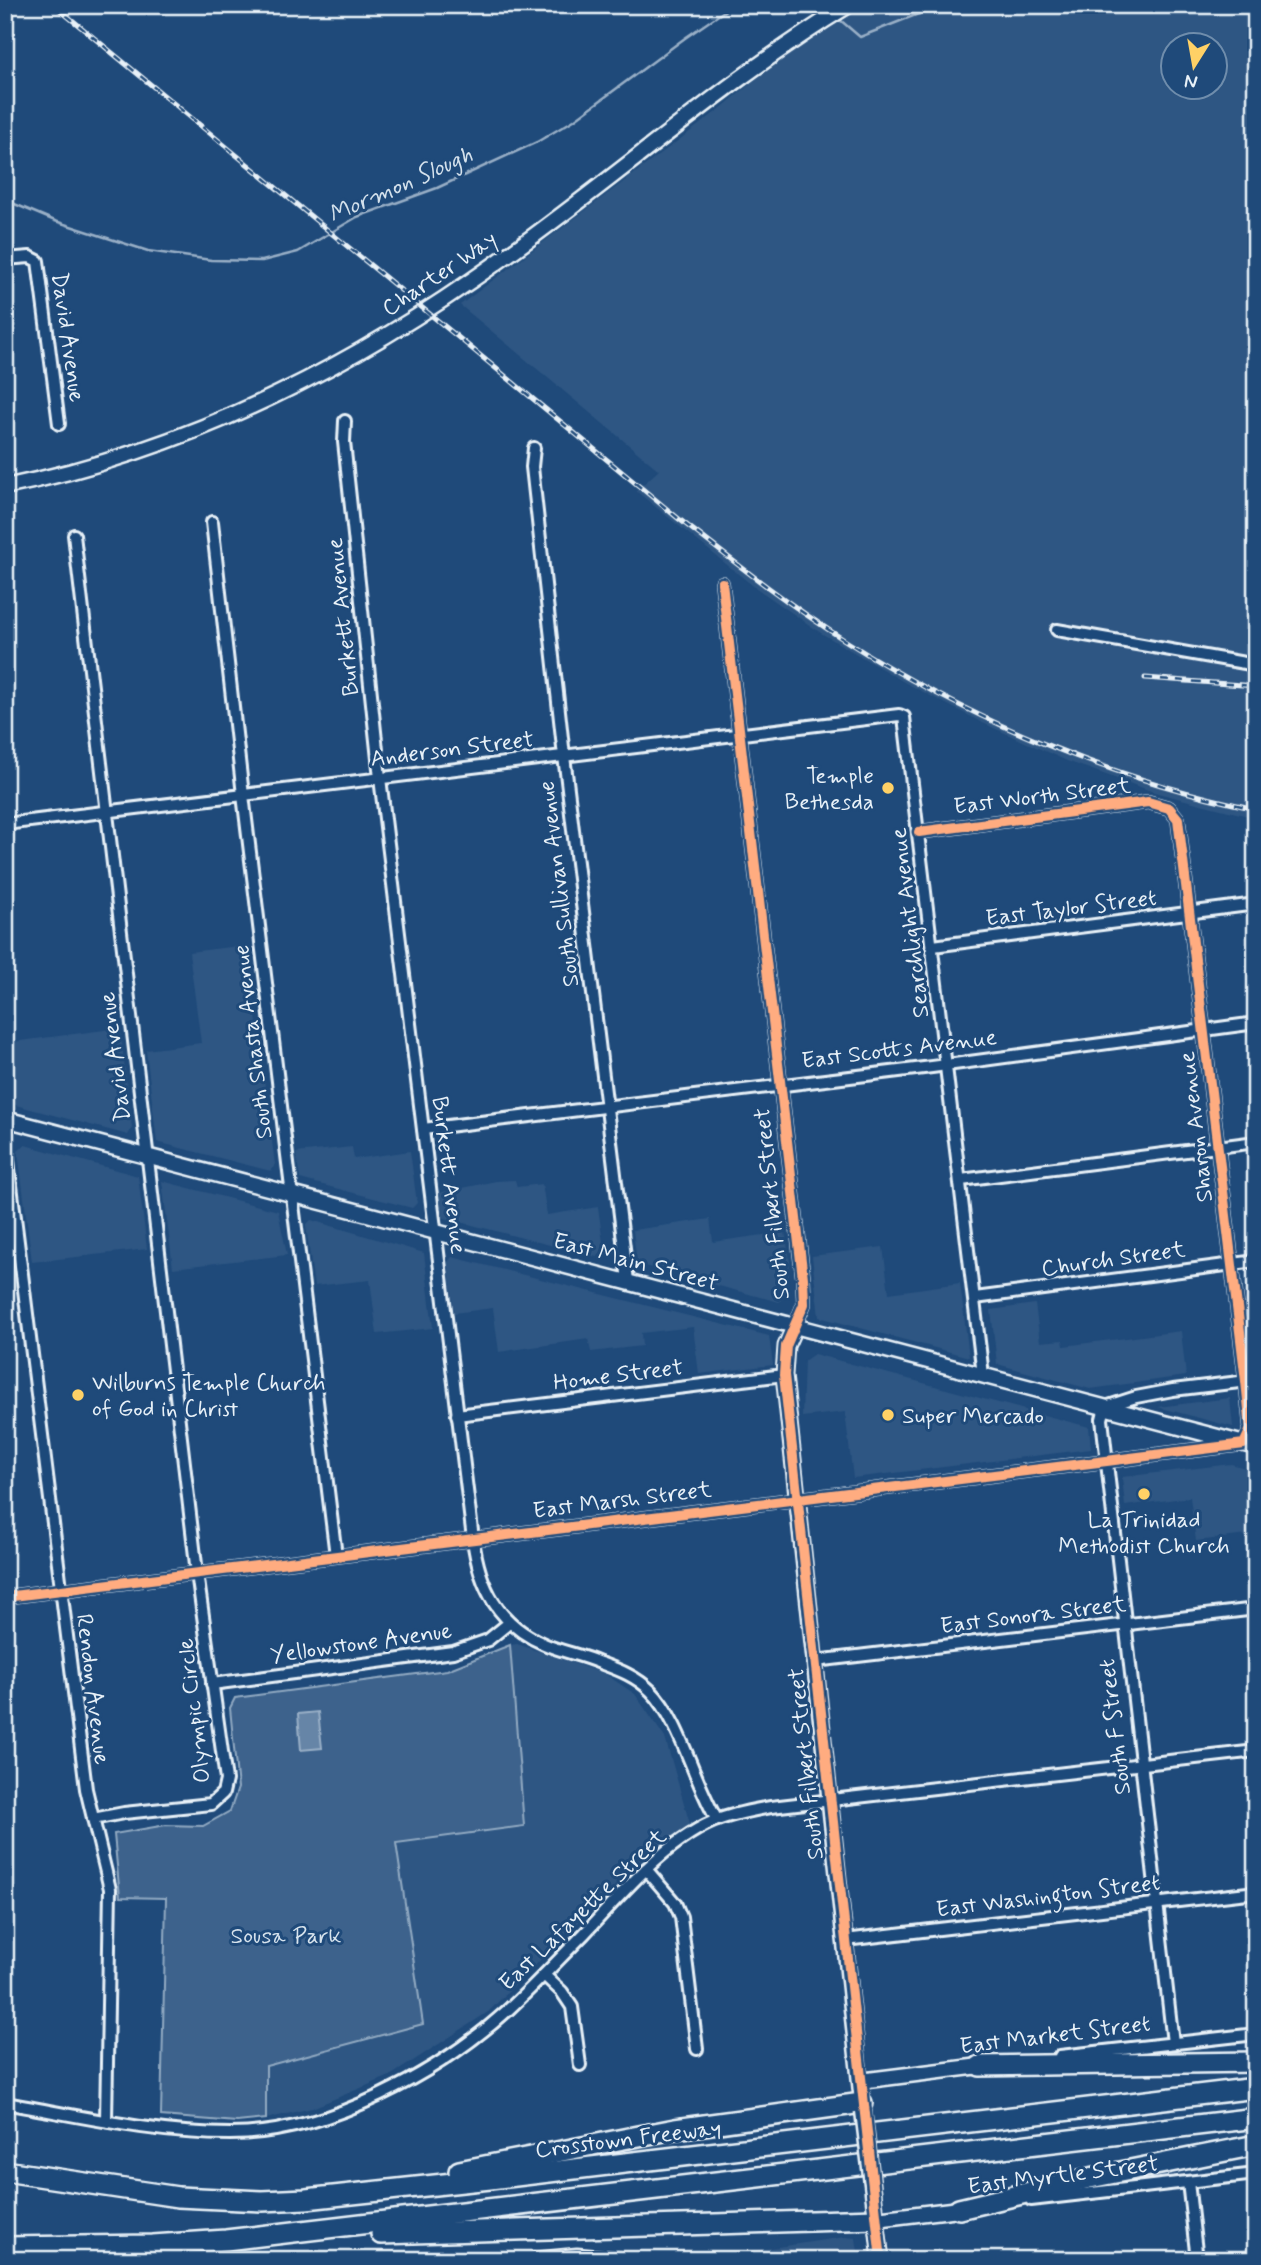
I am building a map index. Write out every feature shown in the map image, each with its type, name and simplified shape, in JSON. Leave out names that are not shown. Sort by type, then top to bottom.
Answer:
[{"type":"highway","points":[[981,2066],[1256,2062]]},
{"type":"highway","name":"Crosstown Freeway","points":[[5,2171],[97,2187],[178,2197],[262,2201],[306,2199],[1256,2088]]},
{"type":"highway","points":[[306,2199],[675,2129],[863,2107]]},
{"type":"highway","points":[[226,2240],[1256,2118]]},
{"type":"highway","points":[[959,2209],[1086,2179],[1256,2145]]},
{"type":"highway","points":[[5,2244],[153,2245],[875,2213]]},
{"type":"main road","name":"Charter Way","points":[[5,487],[92,465],[227,418],[336,365],[412,321],[474,279],[715,96],[804,33],[849,5]]},
{"type":"main road","name":"East Main Street","points":[[5,1119],[1250,1445]]},
{"type":"main road","name":"South Filbert Street","points":[[795,1326],[786,1346],[784,1375],[881,2260]]},
{"type":"main road","name":"East Market Street","points":[[860,2081],[981,2066]]},
{"type":"main road","name":"East Myrtle Street","points":[[875,2213],[959,2209]]},
{"type":"main road","points":[[536,2260],[577,2256],[619,2260]]},
{"type":"street","name":"David Avenue","points":[[5,259],[34,258],[40,269],[59,424]]},
{"type":"street","name":"Burkett Avenue","points":[[345,421],[344,442],[380,778],[472,1539],[483,1585],[499,1613],[509,1623],[544,1644],[621,1670],[645,1685],[667,1712],[706,1801],[717,1819]]},
{"type":"street","name":"South Sullivan Avenue","points":[[534,448],[532,467],[564,756],[628,1281]]},
{"type":"street","name":"South Shasta Avenue","points":[[212,522],[336,1556]]},
{"type":"street","name":"David Avenue","points":[[74,535],[197,1573]]},
{"type":"street","name":"South Filbert Street","points":[[722,583],[803,1278],[804,1304],[795,1326]]},
{"type":"street","points":[[1057,630],[1256,664]]},
{"type":"street","name":"Anderson Street","points":[[5,824],[899,715],[904,717]]},
{"type":"street","name":"Searchlight Avenue","points":[[904,717],[983,1375]]},
{"type":"street","name":"East Worth Street","points":[[919,832],[1148,802],[1169,808]]},
{"type":"street","name":"Sharon Avenue","points":[[1169,808],[1178,819],[1232,1264],[1251,1380],[1250,1445]]},
{"type":"street","name":"East Taylor Street","points":[[933,946],[1256,904]]},
{"type":"street","name":"East Scotts Avenue","points":[[423,1129],[1256,1023]]},
{"type":"street","name":"Rendon Avenue","points":[[5,1137],[86,1789],[110,1889],[106,2121]]},
{"type":"street","points":[[961,1180],[1256,1142]]},
{"type":"street","name":"Church Street","points":[[975,1298],[1256,1261]]},
{"type":"street","name":"Home Street","points":[[457,1415],[784,1375]]},
{"type":"street","points":[[1105,1406],[1173,1390],[1251,1380]]},
{"type":"street","name":"South F Street","points":[[1105,1406],[1101,1427],[1173,2043]]},
{"type":"street","name":"East Marsh Street","points":[[5,1597],[1250,1445]]},
{"type":"street","name":"Olympic Circle","points":[[93,1819],[203,1806],[217,1800],[223,1793],[226,1780],[197,1573]]},
{"type":"street","name":"East Sonora Street","points":[[815,1661],[1256,1609]]},
{"type":"street","name":"Yellowstone Avenue","points":[[212,1684],[453,1652],[488,1640],[509,1623]]},
{"type":"street","name":"East Lafayette Street","points":[[5,2103],[186,2132],[265,2132],[321,2120],[373,2098],[430,2067],[499,2017],[544,1975],[646,1869],[667,1850],[717,1819],[771,1807],[1256,1751]]},
{"type":"street","points":[[646,1869],[665,1889],[681,1917],[697,2049]]},
{"type":"street","name":"East Washington Street","points":[[845,1940],[1256,1892]]},
{"type":"street","points":[[544,1975],[562,1992],[572,2007],[580,2065]]},
{"type":"street","name":"East Market Street","points":[[981,2066],[1256,2034]]},
{"type":"street","name":"East Myrtle Street","points":[[959,2209],[1256,2174]]},
{"type":"street","points":[[1188,2182],[1197,2260]]},
{"type":"shaded area","points":[[853,5],[1256,5],[1256,818],[1154,792],[1067,761],[983,723],[904,682],[821,633],[752,585],[636,491],[659,470],[460,305],[720,109],[825,22]]},
{"type":"shaded area","points":[[247,945],[275,1165],[271,1171],[157,1142],[146,1050],[201,1043],[189,952]]},
{"type":"shaded area","points":[[120,1028],[132,1128],[128,1135],[12,1104],[5,1043]]},
{"type":"shaded area","points":[[25,1145],[138,1176],[147,1249],[32,1262],[18,1151]]},
{"type":"shaded area","points":[[352,1147],[354,1159],[410,1151],[417,1203],[412,1208],[300,1179],[296,1153]]},
{"type":"shaded area","points":[[515,1180],[517,1187],[542,1184],[547,1215],[598,1207],[604,1250],[597,1257],[441,1217],[439,1193],[496,1181]]},
{"type":"shaded area","points":[[162,1181],[278,1211],[287,1255],[173,1268]]},
{"type":"shaded area","points":[[710,1219],[713,1242],[785,1232],[790,1262],[787,1294],[779,1302],[637,1264],[633,1230]]},
{"type":"shaded area","points":[[311,1220],[424,1253],[433,1328],[377,1334],[370,1280],[314,1286],[306,1225]]},
{"type":"shaded area","points":[[883,1247],[889,1293],[960,1283],[969,1357],[819,1317],[812,1256]]},
{"type":"shaded area","points":[[452,1257],[769,1336],[773,1365],[699,1374],[693,1327],[641,1333],[642,1346],[591,1352],[588,1339],[499,1352],[493,1308],[454,1313],[448,1262]]},
{"type":"shaded area","points":[[1035,1304],[1040,1342],[1063,1340],[1064,1346],[1181,1331],[1186,1376],[1090,1389],[997,1364],[991,1310]]},
{"type":"shaded area","points":[[814,1354],[1089,1427],[1091,1449],[853,1478],[845,1412],[802,1417],[804,1361]]},
{"type":"shaded area","points":[[1230,1398],[1233,1427],[1158,1407]]},
{"type":"shaded area","points":[[1231,1464],[1256,1471],[1256,1534],[1196,1541],[1190,1497],[1125,1506],[1122,1477]]},
{"type":"shaded area","points":[[517,1644],[605,1674],[635,1694],[665,1738],[690,1824],[644,1857],[488,2012],[390,2076],[312,2108],[266,2119],[265,2066],[422,2024],[396,1843],[524,1826],[510,1645]]},
{"type":"shaded area","points":[[318,1712],[322,1748],[301,1750],[298,1714]]},
{"type":"shaded area","points":[[845,2237],[856,2238],[859,2260],[691,2260]]},
{"type":"shaded area","points":[[1256,2249],[1256,2260],[1212,2260],[1211,2254]]},
{"type":"green space","name":"Sousa Park","points":[[510,1645],[524,1826],[396,1843],[423,2024],[266,2066],[266,2119],[237,2122],[161,2116],[166,1898],[120,1897],[114,1834],[166,1825],[203,1826],[230,1811],[238,1788],[230,1708],[235,1698],[447,1670]]},
{"type":"waterway","name":"Mormon Slough","points":[[5,200],[55,221],[148,251],[211,260],[262,261],[298,252],[357,217],[437,188],[537,142],[574,120],[733,5]]},
{"type":"waterway","name":"Mormon Slough","points":[[823,5],[831,12]]},
{"type":"waterway","name":"Mormon Slough","points":[[839,19],[860,37],[941,5]]},
{"type":"railway","points":[[54,5],[679,519],[824,627],[893,670],[942,696],[1043,743],[1148,781],[1256,809]]},
{"type":"railway","points":[[1145,678],[1256,686]]},
{"type":"cycle path","points":[[722,583],[803,1278],[804,1304],[786,1346],[784,1375],[881,2260]]},
{"type":"cycle path","points":[[5,1597],[1244,1444],[1251,1429],[1246,1381],[1178,819],[1169,808],[1148,802],[919,832]]},
{"type":"place","name":"Temple Bethesda","points":[[888,788]]},
{"type":"place","name":"Wilburns Temple Church of God in Christ","points":[[78,1395]]},
{"type":"place","name":"Super Mercado","points":[[888,1415]]},
{"type":"place","name":"La Trinidad Methodist Church","points":[[1144,1494]]}]
